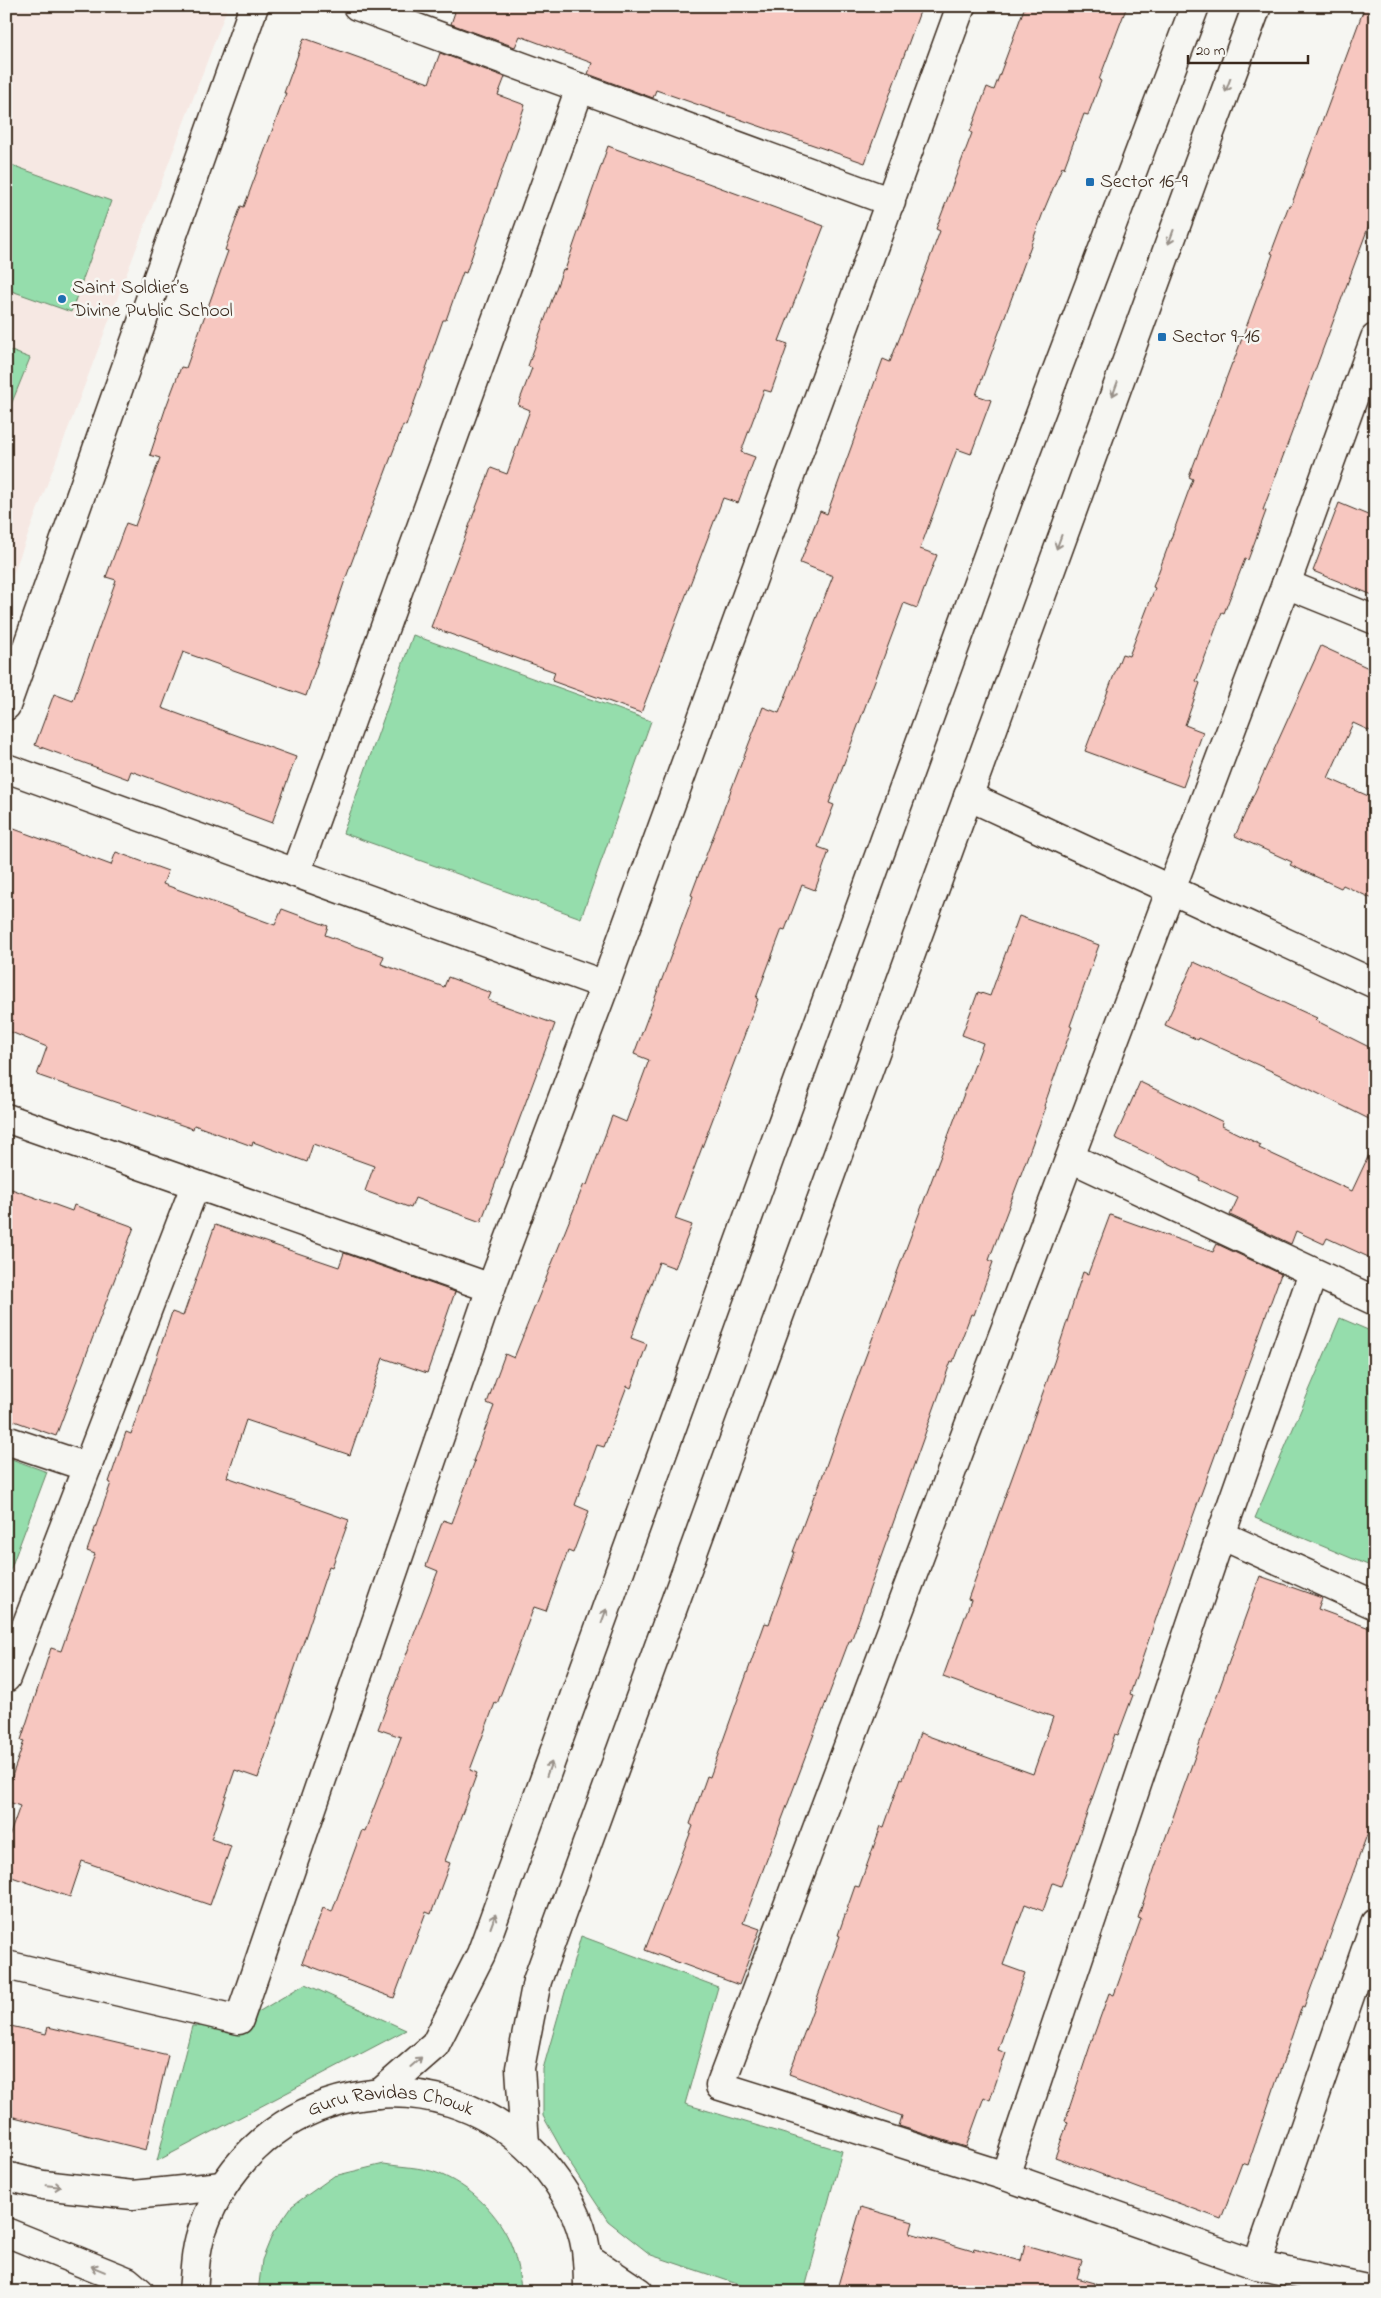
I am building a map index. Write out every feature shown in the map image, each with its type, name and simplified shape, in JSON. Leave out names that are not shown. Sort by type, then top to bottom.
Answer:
[{"type":"street","points":[[6,706],[254,6]]},
{"type":"street","points":[[358,6],[891,202]]},
{"type":"street","points":[[6,1965],[239,2020],[491,1288],[605,985],[961,6]]},
{"type":"street","points":[[379,2094],[435,2045],[481,1954],[1016,478],[1194,6]]},
{"type":"street","points":[[525,2144],[520,2068],[537,1981],[1077,491],[1257,6]]},
{"type":"street","points":[[296,873],[580,88]]},
{"type":"street","points":[[1375,338],[1286,584],[1170,889],[1071,1158],[720,2086],[1005,2176],[1257,2265],[1375,2291]]},
{"type":"street","points":[[1286,584],[1375,620]]},
{"type":"street","points":[[6,768],[605,985]]},
{"type":"street","points":[[968,796],[1375,984]]},
{"type":"street","points":[[6,1118],[194,1186],[491,1288]]},
{"type":"street","points":[[1071,1158],[1375,1302]]},
{"type":"street","points":[[6,1678],[194,1186]]},
{"type":"street","points":[[1005,2176],[1221,1535],[1313,1273]]},
{"type":"street","points":[[6,1440],[87,1467]]},
{"type":"street","points":[[1221,1535],[1375,1605]]},
{"type":"street","points":[[1257,2265],[1375,1923]]},
{"type":"street","name":"Guru Ravidas Chowk","points":[[193,2292],[197,2251],[202,2230],[222,2186],[260,2141],[284,2124],[313,2108],[339,2099],[358,2095],[379,2094],[414,2094],[464,2106],[493,2120],[525,2144],[549,2170],[563,2189],[576,2217],[587,2258],[588,2292]]},
{"type":"street","points":[[6,2176],[43,2185],[133,2195],[222,2186]]},
{"type":"street","points":[[6,2232],[128,2281],[140,2292]]},
{"type":"street","points":[[587,2258],[639,2292]]},
{"type":"shaded area","name":"Saint Soldier’s Divine Public School","points":[[6,6],[228,6],[6,593]]},
{"type":"green space","points":[[6,163],[111,201],[71,312],[6,289]]},
{"type":"green space","points":[[6,349],[30,358],[6,417]]},
{"type":"green space","points":[[413,635],[651,721],[581,918],[343,833]]},
{"type":"green space","points":[[1340,1318],[1375,1333],[1375,1568],[1255,1518]]},
{"type":"green space","points":[[6,1457],[47,1472],[6,1581]]},
{"type":"green space","points":[[581,1936],[718,1987],[685,2104],[842,2151],[804,2292],[761,2292],[651,2255],[608,2221],[567,2159],[543,2116],[543,2069]]},
{"type":"green space","points":[[305,1984],[406,2030],[157,2161],[192,2026],[233,2027]]},
{"type":"green space","points":[[384,2164],[418,2168],[437,2173],[461,2185],[482,2202],[500,2223],[507,2235],[515,2257],[522,2292],[258,2292],[262,2260],[273,2233],[292,2206],[334,2176]]},
{"type":"building","points":[[451,6],[922,6],[865,163],[656,90],[653,98],[588,74],[592,63],[520,36],[515,47],[451,24],[455,12],[450,10]]},
{"type":"building","points":[[1025,6],[1127,6],[1088,115],[1084,114],[1064,168],[1062,167],[1044,210],[976,395],[991,400],[971,454],[957,449],[920,549],[937,555],[917,608],[904,603],[829,803],[834,805],[818,847],[829,851],[815,890],[802,885],[785,930],[782,929],[756,998],[758,999],[675,1219],[692,1225],[675,1268],[659,1262],[631,1338],[647,1344],[631,1388],[627,1386],[604,1447],[597,1445],[575,1505],[589,1511],[573,1553],[568,1551],[546,1611],[534,1607],[497,1704],[495,1703],[470,1770],[477,1773],[445,1861],[450,1863],[431,1914],[426,1912],[394,1998],[302,1963],[323,1908],[332,1912],[362,1830],[365,1831],[401,1737],[378,1729],[438,1571],[426,1566],[443,1520],[452,1523],[494,1406],[487,1403],[505,1354],[514,1358],[584,1184],[587,1185],[612,1116],[626,1122],[649,1060],[634,1054],[693,896],[691,895],[708,850],[763,707],[779,713],[833,576],[800,563],[820,511],[827,514],[883,359],[890,362],[940,231],[936,229],[987,87],[994,90]]},
{"type":"building","points":[[1365,6],[1375,6],[1375,209],[1263,510],[1266,511],[1248,560],[1245,559],[1224,613],[1222,612],[1196,681],[1200,683],[1185,725],[1203,732],[1183,787],[1085,751],[1122,654],[1129,656],[1155,588],[1153,587],[1193,479],[1189,477],[1273,254],[1271,253],[1289,205],[1291,206]]},
{"type":"building","points":[[304,38],[429,83],[440,53],[505,77],[498,95],[525,105],[466,273],[463,272],[446,320],[443,320],[406,426],[403,425],[345,580],[306,696],[183,652],[162,708],[296,757],[272,823],[131,771],[128,779],[35,745],[54,694],[73,701],[116,580],[106,577],[126,523],[135,526],[160,458],[150,455],[166,407],[181,367],[186,368],[228,251],[225,250],[241,206],[244,207]]},
{"type":"building","points":[[608,146],[824,226],[779,341],[788,344],[771,392],[764,390],[741,452],[755,457],[738,503],[723,498],[641,713],[552,681],[555,672],[431,627],[491,468],[507,474],[530,410],[518,405],[532,368],[528,366],[563,269],[565,270]]},
{"type":"building","points":[[1339,503],[1375,518],[1375,596],[1313,571]]},
{"type":"building","points":[[1321,646],[1375,671],[1375,733],[1353,723],[1328,778],[1375,799],[1375,900],[1343,885],[1341,888],[1290,865],[1292,862],[1235,836]]},
{"type":"building","points":[[6,826],[111,865],[116,852],[168,871],[163,884],[275,925],[282,909],[328,926],[325,935],[384,956],[381,964],[444,987],[448,977],[491,993],[488,1000],[555,1024],[481,1222],[415,1198],[411,1208],[365,1191],[374,1166],[313,1144],[307,1162],[253,1142],[252,1146],[194,1125],[193,1129],[37,1075],[47,1047],[6,1030]]},
{"type":"building","points":[[1019,916],[1099,945],[1070,1026],[1072,1027],[1044,1106],[1046,1107],[989,1260],[993,1262],[974,1315],[971,1314],[953,1362],[951,1361],[851,1641],[849,1641],[743,1923],[760,1929],[739,1985],[645,1950],[693,1826],[690,1824],[707,1776],[710,1777],[765,1623],[769,1624],[795,1552],[793,1552],[983,1043],[962,1035],[978,992],[990,996]]},
{"type":"building","points":[[1194,962],[1317,1018],[1315,1020],[1375,1050],[1375,1122],[1291,1080],[1199,1038],[1198,1040],[1165,1025]]},
{"type":"building","points":[[1140,1082],[1223,1122],[1222,1126],[1261,1145],[1259,1148],[1352,1191],[1375,1142],[1375,1260],[1327,1238],[1324,1244],[1296,1231],[1291,1244],[1230,1215],[1238,1198],[1115,1138]]},
{"type":"building","points":[[6,1187],[72,1211],[74,1205],[134,1227],[56,1436],[6,1418]]},
{"type":"building","points":[[1110,1215],[1213,1252],[1217,1244],[1281,1274],[1160,1607],[1130,1694],[1133,1695],[1118,1735],[1115,1734],[1061,1886],[1053,1883],[1043,1911],[1025,1904],[1003,1965],[1025,1973],[998,2050],[1006,2053],[990,2100],[984,2097],[966,2147],[899,2126],[902,2116],[789,2074],[840,1936],[838,1935],[855,1886],[859,1887],[881,1826],[884,1827],[901,1778],[903,1779],[920,1733],[1033,1774],[1053,1717],[943,1677],[971,1600],[968,1599],[1054,1362],[1083,1272],[1088,1274]]},
{"type":"building","points":[[215,1225],[339,1267],[344,1253],[455,1292],[427,1373],[383,1358],[350,1455],[246,1420],[227,1477],[349,1520],[332,1567],[329,1566],[258,1778],[235,1770],[211,1839],[231,1846],[210,1905],[82,1861],[70,1897],[6,1875],[6,1845],[20,1806],[6,1801],[6,1794],[24,1741],[21,1740],[51,1648],[61,1651],[95,1554],[87,1551],[111,1483],[109,1482],[126,1432],[131,1434],[172,1312],[183,1316]]},
{"type":"building","points":[[1260,1576],[1322,1598],[1318,1609],[1375,1630],[1375,1813],[1304,2007],[1302,2006],[1248,2165],[1242,2163],[1221,2219],[1055,2157],[1068,2122],[1065,2121],[1092,2040],[1109,1993],[1114,1995],[1141,1919],[1138,1918],[1155,1867]]},
{"type":"building","points":[[6,2025],[46,2034],[48,2027],[168,2055],[146,2150],[6,2115]]},
{"type":"building","points":[[861,2207],[913,2222],[910,2233],[973,2251],[974,2248],[1021,2261],[1025,2245],[1082,2261],[1077,2278],[1095,2283],[1094,2292],[836,2292]]},
{"type":"place","name":"Sector 16-9","points":[[1090,182]]},
{"type":"place","name":"Saint Soldier’s Divine Public School","points":[[62,299]]},
{"type":"place","name":"Sector 9-16","points":[[1162,337]]}]
